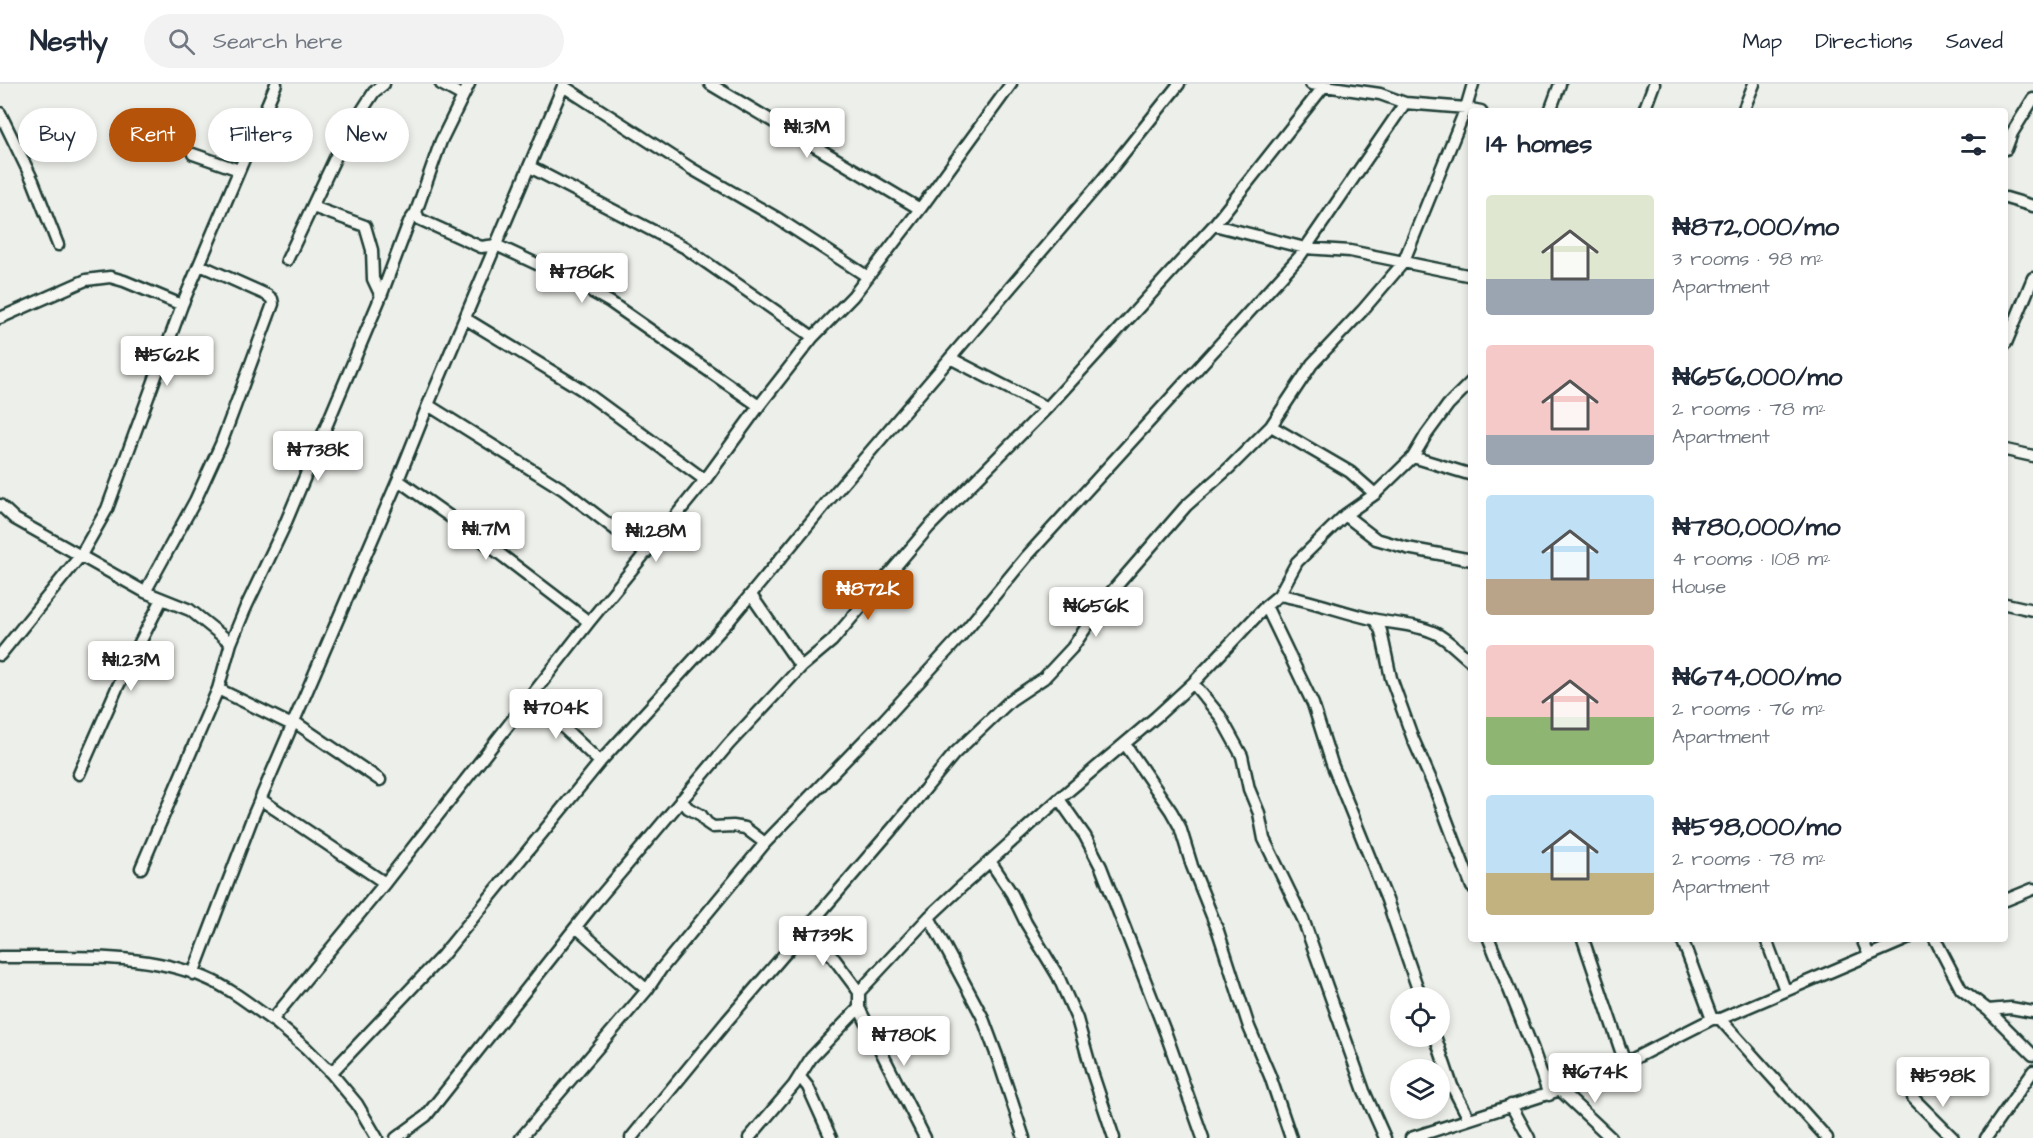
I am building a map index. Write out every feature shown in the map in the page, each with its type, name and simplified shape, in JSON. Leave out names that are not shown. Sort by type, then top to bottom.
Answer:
[{"type":"street","points":[[0,655],[81,555],[107,509],[182,305],[276,84]]},
{"type":"street","points":[[287,260],[345,137],[374,92],[384,84]]},
{"type":"street","points":[[441,84],[463,96]]},
{"type":"street","points":[[141,868],[218,690],[231,644],[245,609],[283,529],[381,296],[409,222],[416,212],[441,141],[469,84]]},
{"type":"street","points":[[711,84],[920,209]]},
{"type":"street","points":[[270,1018],[385,883],[705,480],[813,337],[853,296],[1011,84]]},
{"type":"street","points":[[331,1073],[442,956],[600,762],[751,595],[1099,184],[1179,84]]},
{"type":"street","points":[[1311,84],[1381,89],[1405,103],[1466,108]]},
{"type":"street","points":[[631,1138],[954,754],[1011,700],[1044,678],[1072,648],[1107,597],[1186,506],[1271,426],[1312,364],[1403,263],[1466,108],[1473,84]]},
{"type":"street","points":[[1551,108],[1560,84]]},
{"type":"street","points":[[1645,108],[1654,84]]},
{"type":"street","points":[[1744,108],[1754,84]]},
{"type":"street","points":[[193,974],[260,799],[398,480],[563,85],[692,169],[777,218],[868,277]]},
{"type":"street","points":[[396,1138],[426,1116],[576,927],[729,744],[801,667],[832,641],[929,527],[1047,408],[1214,225],[1324,86]]},
{"type":"street","points":[[2008,144],[2033,99]]},
{"type":"street","points":[[521,1138],[647,990],[675,951],[765,843],[884,720],[960,637],[1027,556],[1292,265],[1405,103]]},
{"type":"street","points":[[0,113],[33,181],[58,245]]},
{"type":"street","points":[[196,155],[239,170]]},
{"type":"street","points":[[530,167],[684,247],[813,337]]},
{"type":"street","points":[[2008,199],[2033,206]]},
{"type":"street","points":[[313,207],[365,226],[372,250],[373,279],[381,296]]},
{"type":"street","points":[[416,212],[419,219],[481,247],[496,245],[545,267],[610,302],[759,406]]},
{"type":"street","points":[[1214,225],[1305,248],[1350,251],[1468,275]]},
{"type":"street","points":[[145,592],[195,501],[221,444],[273,304],[272,299],[267,295],[200,265]]},
{"type":"street","points":[[0,318],[86,280],[110,277],[124,280],[182,305]]},
{"type":"street","points":[[2008,339],[2033,278]]},
{"type":"street","points":[[466,319],[581,389],[705,480]]},
{"type":"street","points":[[950,358],[1047,408]]},
{"type":"street","points":[[859,992],[929,917],[1059,799],[1194,683],[1279,595],[1297,562],[1345,515],[1375,494],[1413,457],[1448,405],[1468,385]]},
{"type":"street","points":[[428,405],[564,490],[646,553]]},
{"type":"street","points":[[1271,426],[1350,472],[1375,494]]},
{"type":"street","points":[[2008,450],[2033,456]]},
{"type":"street","points":[[1413,457],[1468,474]]},
{"type":"street","points":[[398,480],[590,622]]},
{"type":"street","points":[[0,505],[15,519],[145,592],[190,610],[231,644]]},
{"type":"street","points":[[1345,515],[1376,538],[1407,548],[1468,559]]},
{"type":"street","points":[[751,595],[801,667]]},
{"type":"street","points":[[1279,595],[1436,633],[1468,659]]},
{"type":"street","points":[[79,774],[117,688],[162,599]]},
{"type":"street","points":[[2008,604],[2033,610]]},
{"type":"street","points":[[1266,606],[1313,704],[1332,764],[1387,900],[1417,987]]},
{"type":"street","points":[[1375,620],[1381,630],[1391,678],[1413,739],[1435,789],[1468,876]]},
{"type":"street","points":[[1194,683],[1220,716],[1242,756],[1249,789],[1259,813],[1264,839],[1303,919],[1364,1091],[1385,1138]]},
{"type":"street","points":[[218,690],[293,723],[380,780]]},
{"type":"street","points":[[531,697],[600,762]]},
{"type":"street","points":[[1125,744],[1180,827],[1192,866],[1218,931],[1249,1027],[1270,1076],[1291,1138]]},
{"type":"street","points":[[260,799],[385,883]]},
{"type":"street","points":[[1059,799],[1085,836],[1101,867],[1166,1034],[1203,1138]]},
{"type":"street","points":[[681,800],[713,827],[725,825],[745,828],[765,843]]},
{"type":"street","points":[[990,861],[1012,894],[1026,923],[1058,976],[1077,1018],[1114,1138]]},
{"type":"street","points":[[2008,899],[2033,889]]},
{"type":"street","points":[[929,917],[982,1016],[1024,1138]]},
{"type":"street","points":[[809,925],[859,992],[859,1008],[925,1138]]},
{"type":"street","points":[[576,927],[647,990]]},
{"type":"street","points":[[1490,942],[1549,1095]]},
{"type":"street","points":[[1584,942],[1624,1063]]},
{"type":"street","points":[[1683,942],[1716,1019],[1827,1138]]},
{"type":"street","points":[[1767,942],[1785,990]]},
{"type":"street","points":[[1863,942],[1869,955]]},
{"type":"street","points":[[1411,1138],[1428,1135],[1511,1105],[1549,1095],[1624,1063],[1716,1019],[1900,942]]},
{"type":"street","points":[[1937,942],[1961,989],[1988,1010],[2033,1054]]},
{"type":"street","points":[[0,957],[104,958],[146,962],[206,978],[230,991],[308,1046],[357,1104],[377,1138]]},
{"type":"street","points":[[749,1138],[800,1077],[811,1058],[859,1008]]},
{"type":"street","points":[[1988,1010],[2011,1008],[2033,1012]]},
{"type":"street","points":[[1438,1047],[1452,1086],[1469,1119]]},
{"type":"street","points":[[1986,1138],[2033,1071]]},
{"type":"street","points":[[800,1077],[808,1087],[831,1138]]},
{"type":"street","points":[[1560,1090],[1611,1138]]},
{"type":"street","points":[[1913,1098],[1953,1138]]},
{"type":"street","points":[[1511,1105],[1530,1138]]}]
